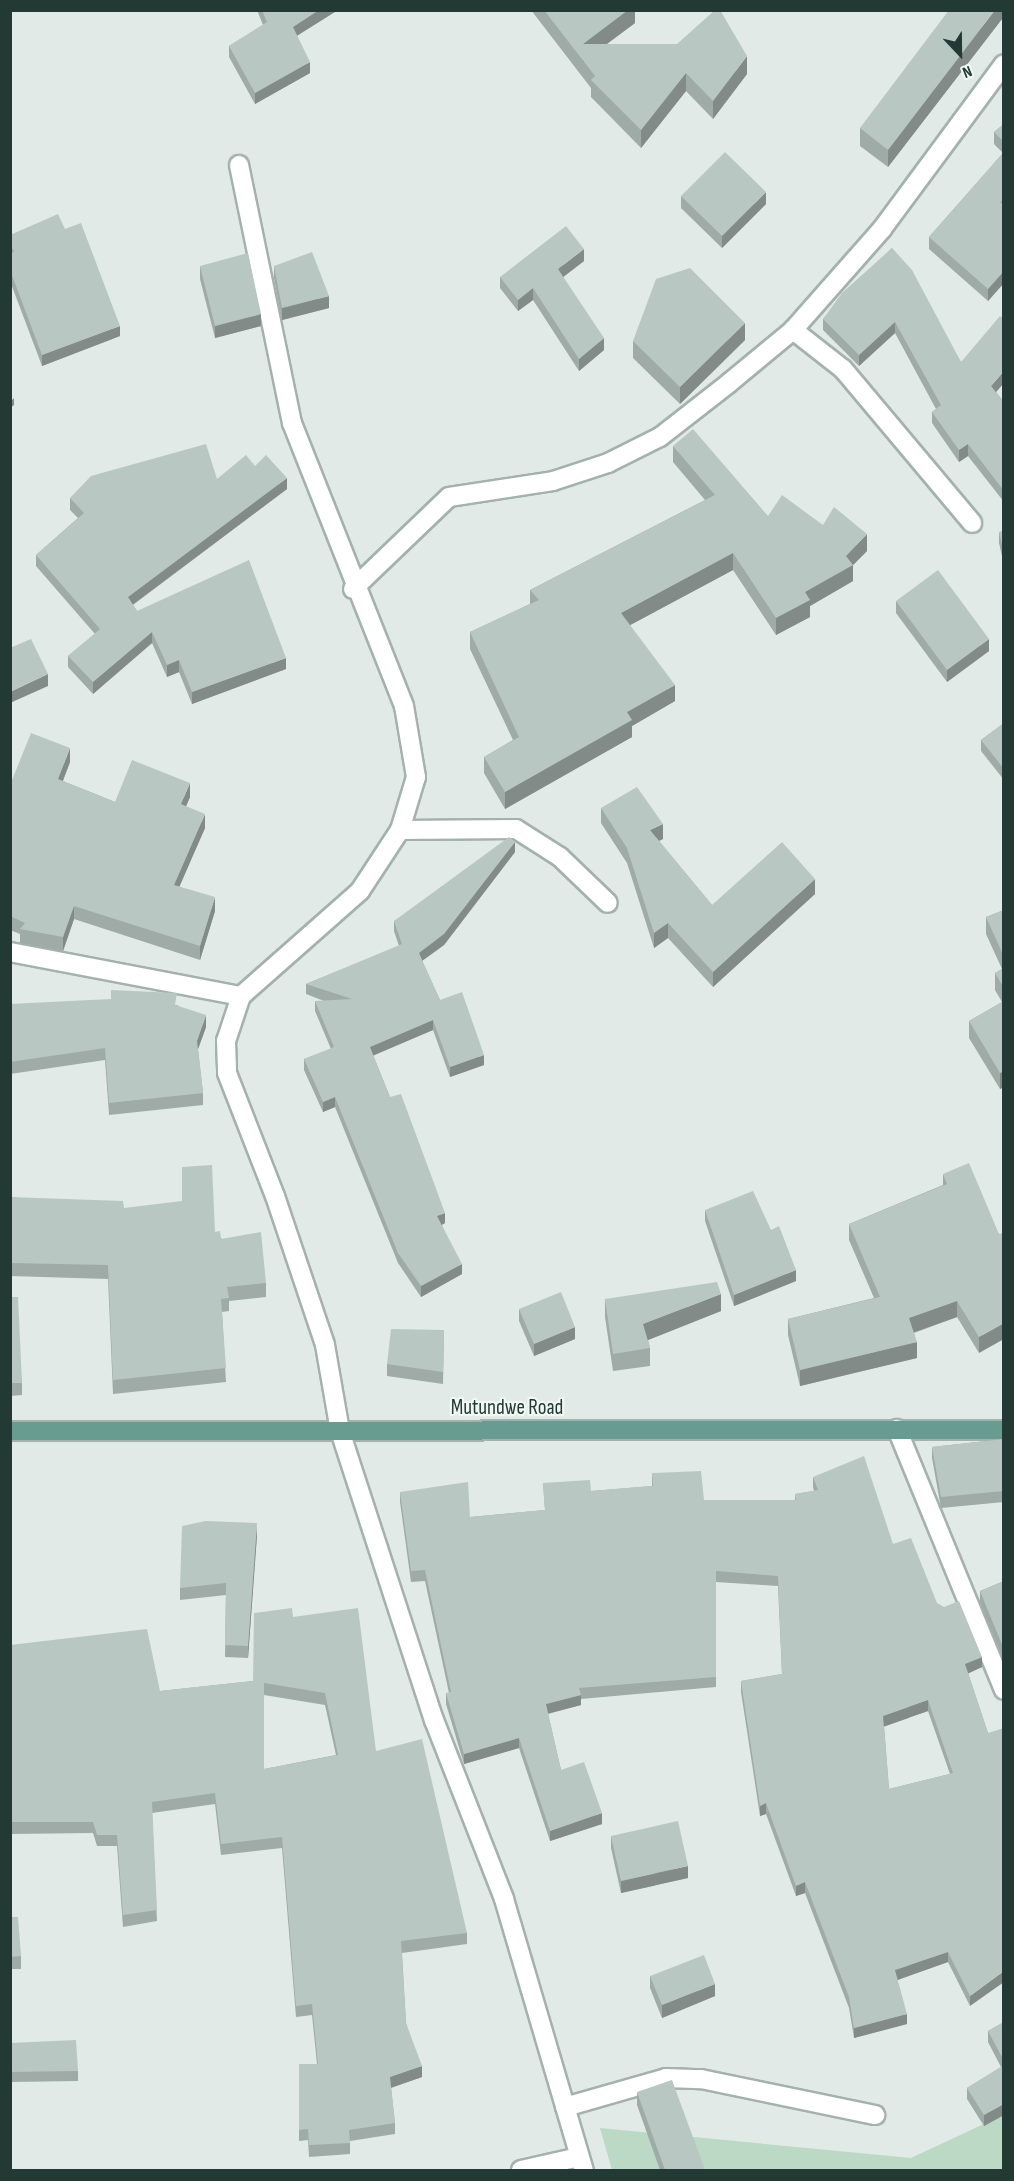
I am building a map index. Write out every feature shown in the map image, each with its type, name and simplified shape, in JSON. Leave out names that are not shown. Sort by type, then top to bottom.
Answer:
[{"type":"main road","name":"Mutundwe Road","points":[[10,1431],[1004,1430]]},
{"type":"street","points":[[353,589],[437,504],[464,492],[553,481],[608,464],[660,436],[793,330],[882,229],[1004,64]]},
{"type":"street","points":[[239,165],[291,423],[353,589],[404,706],[416,777],[400,830],[360,891],[241,996],[226,1041],[227,1073],[275,1196],[325,1345],[340,1431],[434,1720],[504,1899],[581,2164],[521,2170]]},
{"type":"street","points":[[793,330],[843,369],[972,523]]},
{"type":"street","points":[[400,830],[516,829],[560,857],[608,903]]},
{"type":"street","points":[[10,952],[241,996]]},
{"type":"street","points":[[897,1430],[1004,1690]]},
{"type":"street","points":[[565,2107],[666,2078],[701,2079],[875,2115]]},
{"type":"green space","points":[[1003,2115],[1003,2170],[612,2170],[600,2128],[911,2158]]},
{"type":"building","points":[[262,10],[319,10],[293,27],[310,62],[255,93],[229,46],[267,22]]},
{"type":"building","points":[[544,10],[628,10],[583,44],[677,44],[715,10],[720,10],[747,56],[713,101],[686,73],[641,130],[591,80],[595,76]]},
{"type":"building","points":[[949,10],[995,10],[888,150],[860,128]]},
{"type":"building","points":[[1004,124],[1004,142],[994,132]]},
{"type":"building","points":[[725,152],[766,192],[722,236],[681,196]]},
{"type":"building","points":[[1004,152],[1004,199],[1000,202],[1004,205],[1004,271],[988,289],[929,237]]},
{"type":"building","points":[[58,214],[65,229],[81,223],[120,326],[42,355],[10,270],[10,253],[14,252],[10,244],[10,235]]},
{"type":"building","points":[[566,226],[584,249],[558,269],[604,338],[579,359],[533,288],[518,300],[500,277]]},
{"type":"building","points":[[892,248],[912,270],[961,362],[1000,316],[1004,319],[1004,371],[991,386],[1004,402],[1004,491],[968,444],[959,450],[932,412],[941,405],[895,322],[859,355],[823,319],[842,293]]},
{"type":"building","points":[[312,252],[329,296],[282,308],[274,266]]},
{"type":"building","points":[[248,253],[261,314],[215,326],[200,266]]},
{"type":"building","points":[[690,268],[745,323],[680,387],[633,341],[656,279]]},
{"type":"building","points":[[693,429],[768,516],[782,495],[823,525],[834,507],[867,534],[846,556],[853,565],[805,592],[810,600],[776,618],[733,553],[621,613],[675,685],[627,712],[632,720],[505,792],[484,757],[519,737],[470,632],[539,600],[530,590],[715,495],[673,446]]},
{"type":"building","points":[[206,444],[217,479],[246,455],[255,466],[266,455],[287,478],[128,597],[137,611],[249,560],[286,658],[192,692],[179,660],[167,665],[152,632],[93,682],[68,656],[100,629],[36,555],[84,513],[70,498],[91,476]]},
{"type":"building","points":[[1004,531],[1004,553],[999,532]]},
{"type":"building","points":[[938,570],[989,639],[947,670],[896,601]]},
{"type":"building","points":[[31,639],[48,674],[10,692],[10,648]]},
{"type":"building","points":[[1004,723],[1004,769],[981,740]]},
{"type":"building","points":[[31,733],[70,748],[58,779],[115,802],[132,760],[190,783],[181,804],[205,814],[174,885],[215,897],[200,946],[74,906],[63,937],[20,929],[25,923],[10,916],[10,785]]},
{"type":"building","points":[[637,787],[663,824],[650,830],[712,905],[782,842],[815,879],[713,972],[668,923],[654,933],[627,848],[601,808]]},
{"type":"building","points":[[509,837],[515,842],[444,934],[419,953],[440,1000],[462,992],[484,1055],[450,1067],[433,1020],[370,1047],[390,1097],[401,1094],[445,1213],[437,1216],[462,1264],[421,1286],[398,1253],[335,1097],[323,1102],[304,1059],[334,1047],[315,1001],[352,999],[306,984],[402,944],[394,921]]},
{"type":"building","points":[[1004,910],[1004,957],[986,917]]},
{"type":"building","points":[[1004,968],[1004,988],[995,973]]},
{"type":"building","points":[[111,990],[177,993],[175,1005],[206,1015],[197,1041],[203,1093],[109,1103],[105,1048],[10,1062],[10,1004],[111,999]]},
{"type":"building","points":[[1004,1001],[1004,1071],[1000,1073],[969,1021]]},
{"type":"building","points":[[969,1163],[999,1234],[1004,1233],[1004,1323],[979,1337],[957,1301],[909,1318],[917,1342],[800,1370],[788,1319],[880,1297],[849,1224],[947,1184],[943,1174]]},
{"type":"building","points":[[212,1165],[215,1232],[220,1231],[221,1239],[261,1232],[266,1283],[227,1287],[229,1298],[221,1299],[226,1368],[113,1380],[108,1265],[10,1263],[10,1197],[123,1201],[124,1208],[182,1201],[182,1167]]},
{"type":"building","points":[[753,1191],[771,1230],[779,1226],[796,1270],[734,1295],[705,1210]]},
{"type":"building","points":[[717,1282],[721,1294],[643,1324],[650,1348],[613,1354],[605,1299]]},
{"type":"building","points":[[561,1292],[575,1327],[534,1344],[519,1309]]},
{"type":"building","points":[[10,1297],[18,1297],[22,1383],[10,1383]]},
{"type":"building","points":[[391,1329],[444,1330],[443,1372],[387,1364]]},
{"type":"building","points":[[1004,1439],[1004,1491],[941,1497],[932,1447]]},
{"type":"building","points":[[864,1456],[893,1544],[911,1538],[937,1603],[944,1607],[959,1601],[982,1657],[965,1664],[988,1733],[1004,1728],[1004,1971],[970,1996],[948,1952],[895,1970],[907,2014],[854,2028],[849,1997],[805,1882],[796,1886],[766,1803],[760,1806],[741,1681],[782,1674],[778,1576],[716,1571],[716,1677],[579,1688],[581,1695],[546,1704],[561,1770],[584,1762],[602,1813],[550,1831],[519,1738],[464,1754],[446,1693],[451,1692],[425,1570],[411,1571],[400,1492],[468,1482],[470,1517],[545,1510],[543,1483],[590,1480],[591,1491],[653,1486],[652,1473],[701,1471],[704,1500],[796,1500],[795,1494],[818,1490],[813,1477]],"holes":[[[928,1700],[953,1773],[889,1789],[883,1716]]]},
{"type":"building","points":[[206,1521],[257,1523],[248,1646],[225,1645],[226,1583],[180,1588],[182,1526]]},
{"type":"building","points":[[1004,1581],[1004,1647],[1003,1647],[980,1591]]},
{"type":"building","points":[[292,1608],[293,1617],[358,1608],[376,1751],[422,1739],[467,1933],[401,1941],[406,2023],[422,2066],[390,2077],[395,2123],[349,2130],[350,2143],[309,2145],[308,2129],[299,2130],[299,2064],[318,2064],[312,2004],[296,2006],[282,1837],[221,1844],[215,1793],[152,1802],[157,1910],[123,1915],[117,1835],[97,1835],[93,1822],[10,1822],[10,1645],[147,1629],[160,1691],[253,1681],[254,1613]],"holes":[[[264,1683],[325,1693],[338,1755],[264,1769]]]},
{"type":"building","points":[[678,1821],[688,1866],[621,1881],[611,1836]]},
{"type":"building","points":[[10,1917],[18,1917],[21,1956],[10,1957]]},
{"type":"building","points":[[704,1955],[715,1984],[662,2005],[650,1976]]},
{"type":"building","points":[[1004,2022],[1004,2061],[988,2031]]},
{"type":"building","points":[[76,2040],[78,2071],[10,2072],[10,2043]]},
{"type":"building","points":[[1004,2065],[1004,2104],[984,2115],[967,2088]]},
{"type":"building","points":[[672,2080],[705,2170],[665,2170],[637,2092]]}]
